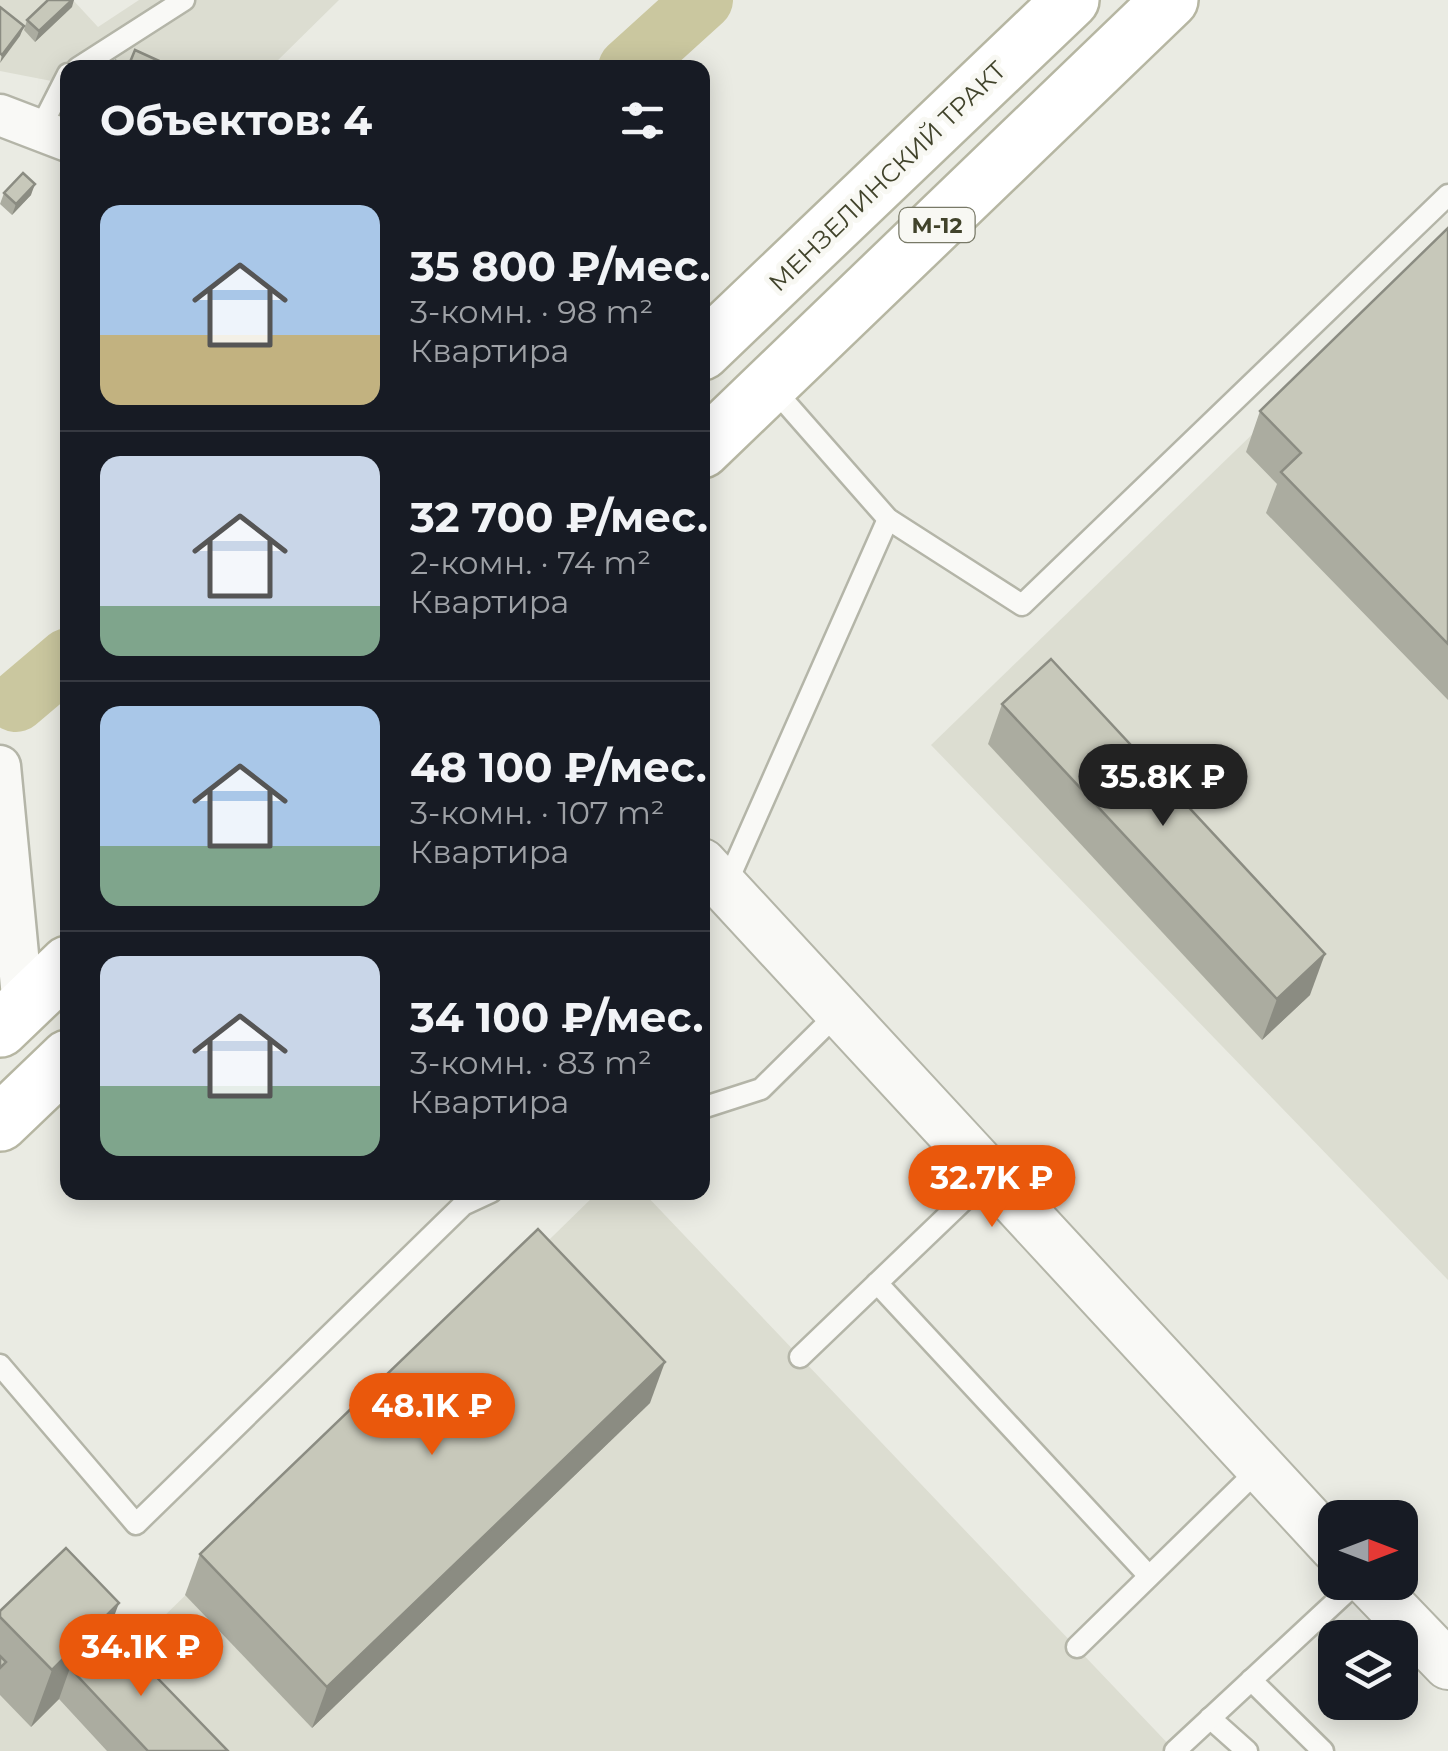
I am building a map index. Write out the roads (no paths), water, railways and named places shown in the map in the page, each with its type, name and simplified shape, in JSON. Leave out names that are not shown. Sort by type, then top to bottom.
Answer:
[{"type":"main road","name":"МЕНЗЕЛИНСКИЙ ТРАКТ","points":[[710,343],[1071,0]]},
{"type":"main road","name":"М-12","points":[[710,443],[1170,0]]},
{"type":"main road","points":[[12,1018],[60,972]]},
{"type":"main road","points":[[0,1123],[60,1066]]},
{"type":"street","points":[[0,115],[54,136]]},
{"type":"street","points":[[0,766],[12,1018]]},
{"type":"street","points":[[714,875],[992,1172],[1318,1531]]},
{"type":"street","points":[[1385,1600],[1448,1665]]},
{"type":"lane","points":[[90,60],[184,0]]},
{"type":"lane","points":[[54,136],[60,109]]},
{"type":"lane","points":[[771,386],[888,518],[1022,605],[1448,194]]},
{"type":"lane","points":[[714,875],[888,518]]},
{"type":"lane","points":[[710,1105],[761,1089],[840,1011]]},
{"type":"lane","points":[[800,1357],[992,1172]]},
{"type":"lane","points":[[0,1365],[136,1524],[462,1205],[473,1200]]},
{"type":"lane","points":[[877,1283],[1150,1576]]},
{"type":"lane","points":[[1077,1647],[1259,1470]]},
{"type":"lane","points":[[1175,1751],[1337,1600]]},
{"type":"lane","points":[[1251,1680],[1323,1751]]},
{"type":"lane","points":[[1210,1718],[1247,1751]]},
{"type":"waterway","points":[[637,60],[703,0]]},
{"type":"waterway","points":[[16,702],[60,665]]}]
